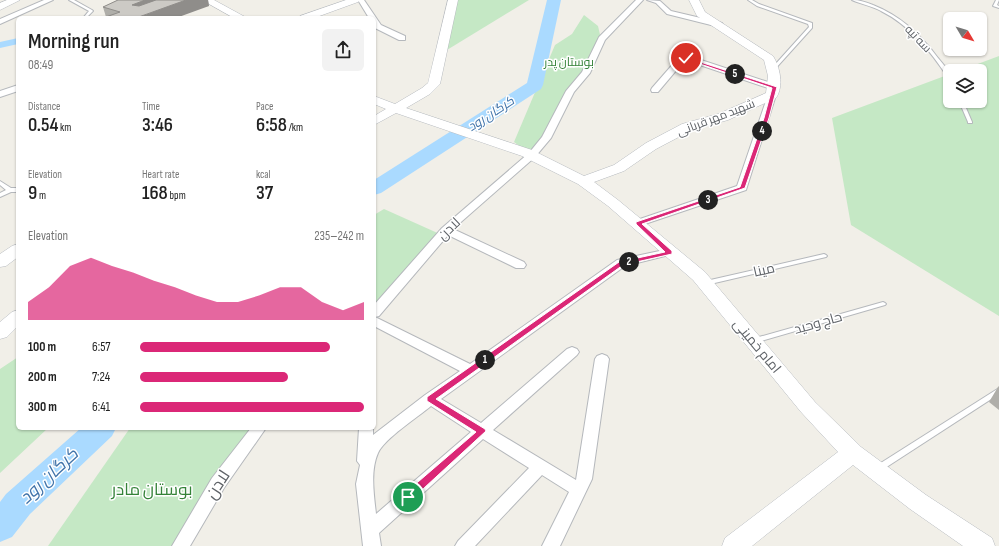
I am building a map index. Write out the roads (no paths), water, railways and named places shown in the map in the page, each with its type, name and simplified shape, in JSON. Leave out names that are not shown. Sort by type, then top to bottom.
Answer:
[{"type":"street","points":[[0,7],[15,0]]},
{"type":"street","points":[[0,22],[50,0]]},
{"type":"street","points":[[206,0],[238,16]]},
{"type":"street","points":[[310,16],[355,0]]},
{"type":"street","points":[[361,0],[372,16]]},
{"type":"street","points":[[376,120],[426,91],[434,84],[453,0]]},
{"type":"street","name":"لادن","points":[[376,311],[446,230],[546,138],[570,91],[586,73],[602,39],[640,0]]},
{"type":"street","points":[[650,0],[658,2],[668,13],[720,25]]},
{"type":"street","points":[[638,223],[742,188],[773,91],[774,68],[769,58],[701,14],[694,0]]},
{"type":"street","points":[[376,22],[378,26],[402,38]]},
{"type":"street","points":[[656,90],[683,58],[686,58],[773,91]]},
{"type":"street","points":[[0,94],[16,89]]},
{"type":"street","name":"شهید مهر قربانی","points":[[583,181],[619,168],[651,146],[687,127],[723,117],[751,106],[773,91]]},
{"type":"street","points":[[376,101],[394,108]]},
{"type":"street","name":"امام خمینی","points":[[394,108],[530,154],[583,181],[613,203],[699,276],[808,407],[853,453],[918,502],[983,546]]},
{"type":"street","points":[[446,230],[520,265]]},
{"type":"street","points":[[0,262],[16,250]]},
{"type":"street","points":[[364,484],[370,452],[380,439],[430,399],[621,263],[670,252]]},
{"type":"street","points":[[0,333],[16,318]]},
{"type":"street","points":[[376,322],[470,370]]},
{"type":"street","points":[[370,530],[572,352]]},
{"type":"street","points":[[551,546],[584,479],[602,359]]},
{"type":"street","points":[[430,399],[579,490]]},
{"type":"street","name":"لادن","points":[[181,546],[218,483],[258,430]]},
{"type":"street","points":[[366,430],[364,484],[372,546]]},
{"type":"street","points":[[734,546],[853,453]]},
{"type":"street","points":[[464,546],[540,467]]},
{"type":"lane","points":[[71,0],[90,11],[87,16]]},
{"type":"lane","points":[[750,0],[758,5],[810,24],[811,27],[774,68]]},
{"type":"lane","name":"سه تپه","points":[[854,0],[883,11],[907,26],[943,67]]},
{"type":"lane","points":[[998,0],[995,6],[999,7]]},
{"type":"lane","points":[[964,108],[970,122]]},
{"type":"lane","points":[[0,183],[10,190]]},
{"type":"lane","points":[[0,195],[10,190],[16,190]]},
{"type":"lane","name":"مینا","points":[[705,284],[824,256]]},
{"type":"lane","name":"حاج وحید","points":[[752,341],[882,304]]},
{"type":"lane","points":[[876,470],[999,391]]},
{"type":"waterway","name":"کرگان رود","points":[[376,188],[535,85],[554,0]]},
{"type":"waterway","points":[[0,45],[16,41]]},
{"type":"waterway","name":"کرگان رود","points":[[0,527],[18,504],[99,430]]},
{"type":"park label","name":"بوستان پدر","points":[[569,62]]},
{"type":"park label","name":"بوستان مادر","points":[[152,490]]}]
